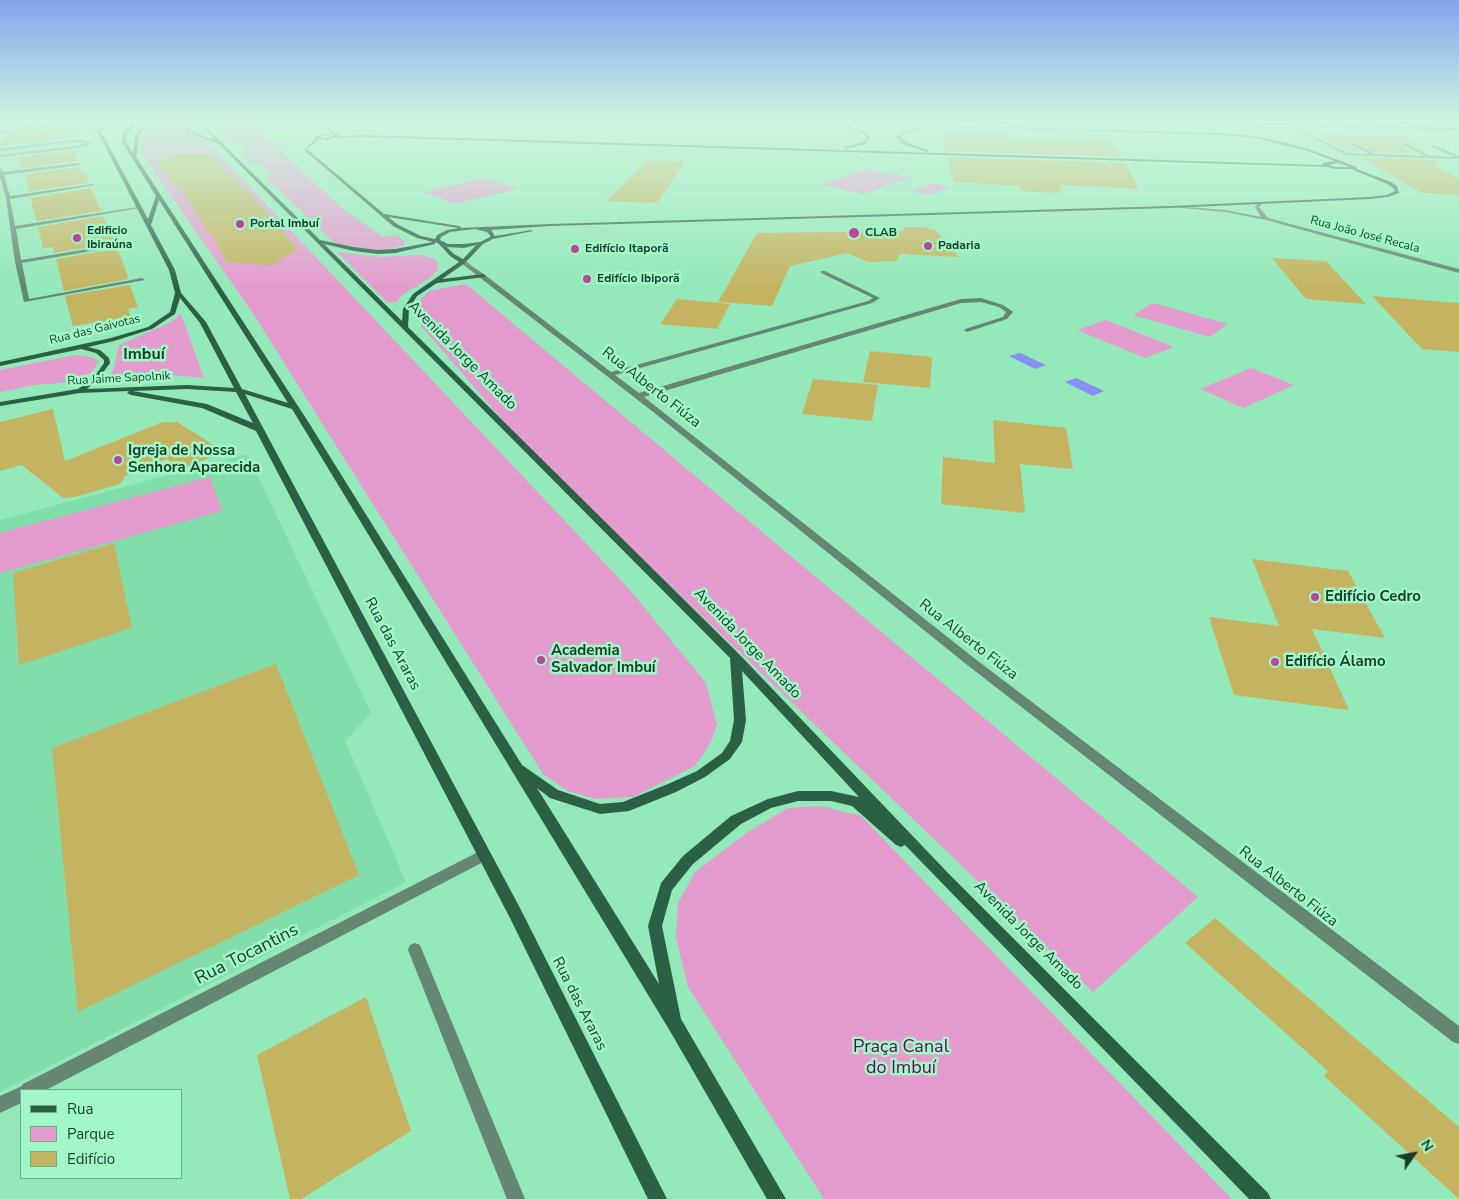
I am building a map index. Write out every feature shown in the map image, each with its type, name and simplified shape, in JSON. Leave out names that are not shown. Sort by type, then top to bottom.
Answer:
[{"type":"street","points":[[2,176],[8,198],[26,301],[142,280]]},
{"type":"street","name":"Rua das Araras","points":[[122,176],[172,270],[178,293],[204,322],[259,430],[484,854],[658,1199]]},
{"type":"street","points":[[146,176],[294,407],[516,766],[676,1026],[777,1199]]},
{"type":"street","name":"Avenida Jorge Amado","points":[[254,176],[735,657],[943,877],[1262,1199]]},
{"type":"street","name":"Rua Alberto Fiúza","points":[[337,176],[383,215],[410,234],[439,242],[452,255],[483,276],[638,396],[970,661],[1459,1036]]},
{"type":"street","points":[[383,215],[483,229],[531,225],[1170,207],[1370,198],[1388,196],[1397,192],[1395,187],[1389,183],[1371,176]]},
{"type":"street","points":[[8,198],[93,185]]},
{"type":"street","points":[[148,225],[159,195]]},
{"type":"street","points":[[1261,203],[1257,207],[1266,219]]},
{"type":"street","name":"Rua João José Recala","points":[[1170,207],[1217,210],[1266,219],[1459,271]]},
{"type":"street","points":[[12,228],[138,208]]},
{"type":"street","points":[[318,241],[354,249],[378,252],[395,251],[439,242],[464,246],[481,243],[492,238],[569,225]]},
{"type":"street","points":[[439,242],[443,233],[470,228]]},
{"type":"street","points":[[483,229],[492,233],[492,238]]},
{"type":"street","points":[[405,326],[406,309],[409,301],[433,281],[463,262],[481,243]]},
{"type":"street","points":[[18,262],[112,247]]},
{"type":"street","points":[[610,374],[863,304],[877,298],[823,272]]},
{"type":"street","points":[[433,281],[483,276]]},
{"type":"street","name":"Rua das Gaivotas","points":[[0,364],[134,334],[160,322],[173,313],[178,293]]},
{"type":"street","points":[[638,396],[961,301],[981,300],[1001,306],[1010,312],[1005,318],[967,330]]},
{"type":"street","points":[[78,347],[98,351],[107,358],[107,364],[97,377],[80,391]]},
{"type":"street","name":"Rua Jaime Sapolnik","points":[[0,404],[80,391],[187,387],[239,390],[294,407]]},
{"type":"street","points":[[98,390],[136,393],[188,402],[233,417],[259,430]]},
{"type":"street","points":[[516,766],[554,794],[600,810],[624,807],[701,774],[726,756],[736,742],[740,720],[735,657]]},
{"type":"street","points":[[676,1026],[655,926],[666,887],[688,860],[736,820],[768,804],[798,796],[831,796],[856,801],[943,877]]},
{"type":"street","name":"Rua Tocantins","points":[[31,1089],[484,854]]},
{"type":"street","points":[[415,950],[516,1199]]},
{"type":"street","points":[[0,1105],[20,1095]]},
{"type":"shaded area","points":[[247,454],[371,713],[345,741],[406,882],[0,1092],[0,520]]},
{"type":"green space","points":[[157,176],[239,176],[631,591],[706,683],[717,725],[710,744],[695,766],[633,797],[596,799],[568,791],[543,774],[252,312]]},
{"type":"green space","points":[[307,176],[343,209],[383,237],[398,235],[405,242],[405,245],[382,251],[335,243],[265,177]]},
{"type":"green space","points":[[847,176],[901,176],[910,178],[863,194],[821,184]]},
{"type":"green space","points":[[485,178],[518,189],[455,204],[423,192]]},
{"type":"green space","points":[[932,183],[950,187],[930,195],[912,191]]},
{"type":"green space","points":[[337,252],[377,257],[422,255],[435,259],[438,264],[438,270],[431,277],[402,295],[397,302],[388,303]]},
{"type":"green space","points":[[466,284],[1198,897],[1093,992],[528,449],[421,326],[417,303],[429,291]]},
{"type":"green space","points":[[1153,303],[1228,324],[1210,337],[1133,315]]},
{"type":"green space","points":[[181,314],[204,378],[173,375],[106,379],[113,371],[119,345],[169,323]]},
{"type":"green space","points":[[1106,320],[1174,347],[1145,358],[1077,330]]},
{"type":"green space","points":[[75,355],[91,357],[99,361],[92,372],[79,378],[61,383],[34,385],[0,392],[0,370]]},
{"type":"green space","points":[[1251,368],[1294,385],[1243,408],[1200,389]]},
{"type":"green space","points":[[210,477],[222,511],[0,573],[0,533]]},
{"type":"green space","name":"Praça Canal do Imbuí","points":[[821,806],[861,816],[1232,1199],[824,1199],[688,987],[676,937],[678,903],[695,872],[748,832],[788,808]]},
{"type":"water","points":[[1020,353],[1046,365],[1035,369],[1009,356]]},
{"type":"water","points":[[1076,378],[1104,391],[1093,396],[1065,382]]},
{"type":"building","points":[[25,176],[86,176],[89,183],[29,191]]},
{"type":"building","points":[[168,176],[231,176],[243,190],[248,191],[298,249],[272,265],[227,262],[212,234],[209,234],[195,209],[180,187],[176,187]]},
{"type":"building","points":[[632,176],[675,176],[657,203],[606,201]]},
{"type":"building","points":[[952,176],[1132,176],[1139,189],[1059,185],[1062,193],[1021,191],[1020,186],[954,182]]},
{"type":"building","points":[[1393,176],[1454,176],[1459,179],[1459,195],[1422,193]]},
{"type":"building","points":[[91,188],[101,211],[37,221],[30,198]]},
{"type":"building","points":[[103,216],[117,247],[112,243],[54,253],[53,247],[43,248],[38,227]]},
{"type":"building","points":[[903,227],[923,227],[935,230],[959,257],[900,254],[896,261],[868,262],[847,253],[790,266],[772,306],[718,302],[757,233],[904,231]]},
{"type":"building","points":[[117,247],[128,279],[64,291],[56,259],[115,249]]},
{"type":"building","points":[[1272,258],[1326,261],[1366,304],[1306,299]]},
{"type":"building","points":[[130,285],[138,307],[128,309],[131,317],[73,326],[65,296]]},
{"type":"building","points":[[1372,296],[1459,303],[1459,352],[1422,349]]},
{"type":"building","points":[[677,299],[730,304],[717,329],[660,324]]},
{"type":"building","points":[[870,351],[932,357],[930,388],[863,382]]},
{"type":"building","points":[[813,379],[878,385],[872,421],[802,414]]},
{"type":"building","name":"Igreja de Nossa Senhora Aparecida","points":[[53,409],[65,461],[163,422],[177,422],[225,452],[181,469],[167,459],[125,476],[120,484],[75,497],[63,498],[22,465],[0,471],[0,422]]},
{"type":"building","points":[[993,420],[1066,428],[1073,469],[1020,464],[1025,513],[941,504],[943,457],[995,463]]},
{"type":"building","points":[[114,543],[132,628],[19,665],[13,573]]},
{"type":"building","points":[[1252,559],[1348,571],[1385,638],[1312,629],[1349,710],[1234,695],[1209,617],[1279,626]]},
{"type":"building","points":[[276,664],[359,875],[78,1012],[52,748]]},
{"type":"building","points":[[1215,918],[1459,1127],[1459,1199],[1324,1076],[1328,1071],[1185,943]]},
{"type":"building","points":[[366,997],[411,1131],[301,1199],[290,1199],[257,1055]]},
{"type":"place","name":"Portal Imbuí","points":[[240,224]]},
{"type":"place","name":"CLAB","points":[[854,233]]},
{"type":"place","name":"Edificio Ibiraúna","points":[[77,238]]},
{"type":"place","name":"Padaria","points":[[928,246]]},
{"type":"place","name":"Edifício Itaporã","points":[[575,249]]},
{"type":"place","name":"Edifício Ibiporã","points":[[587,279]]},
{"type":"place","name":"Igreja de Nossa Senhora Aparecida","points":[[118,460]]},
{"type":"place","name":"Edifício Cedro","points":[[1315,597]]},
{"type":"place","name":"Academia Salvador Imbuí","points":[[541,660]]},
{"type":"place","name":"Edifício Álamo","points":[[1275,662]]},
{"type":"district","name":"Imbuí","points":[[144,355]]}]
